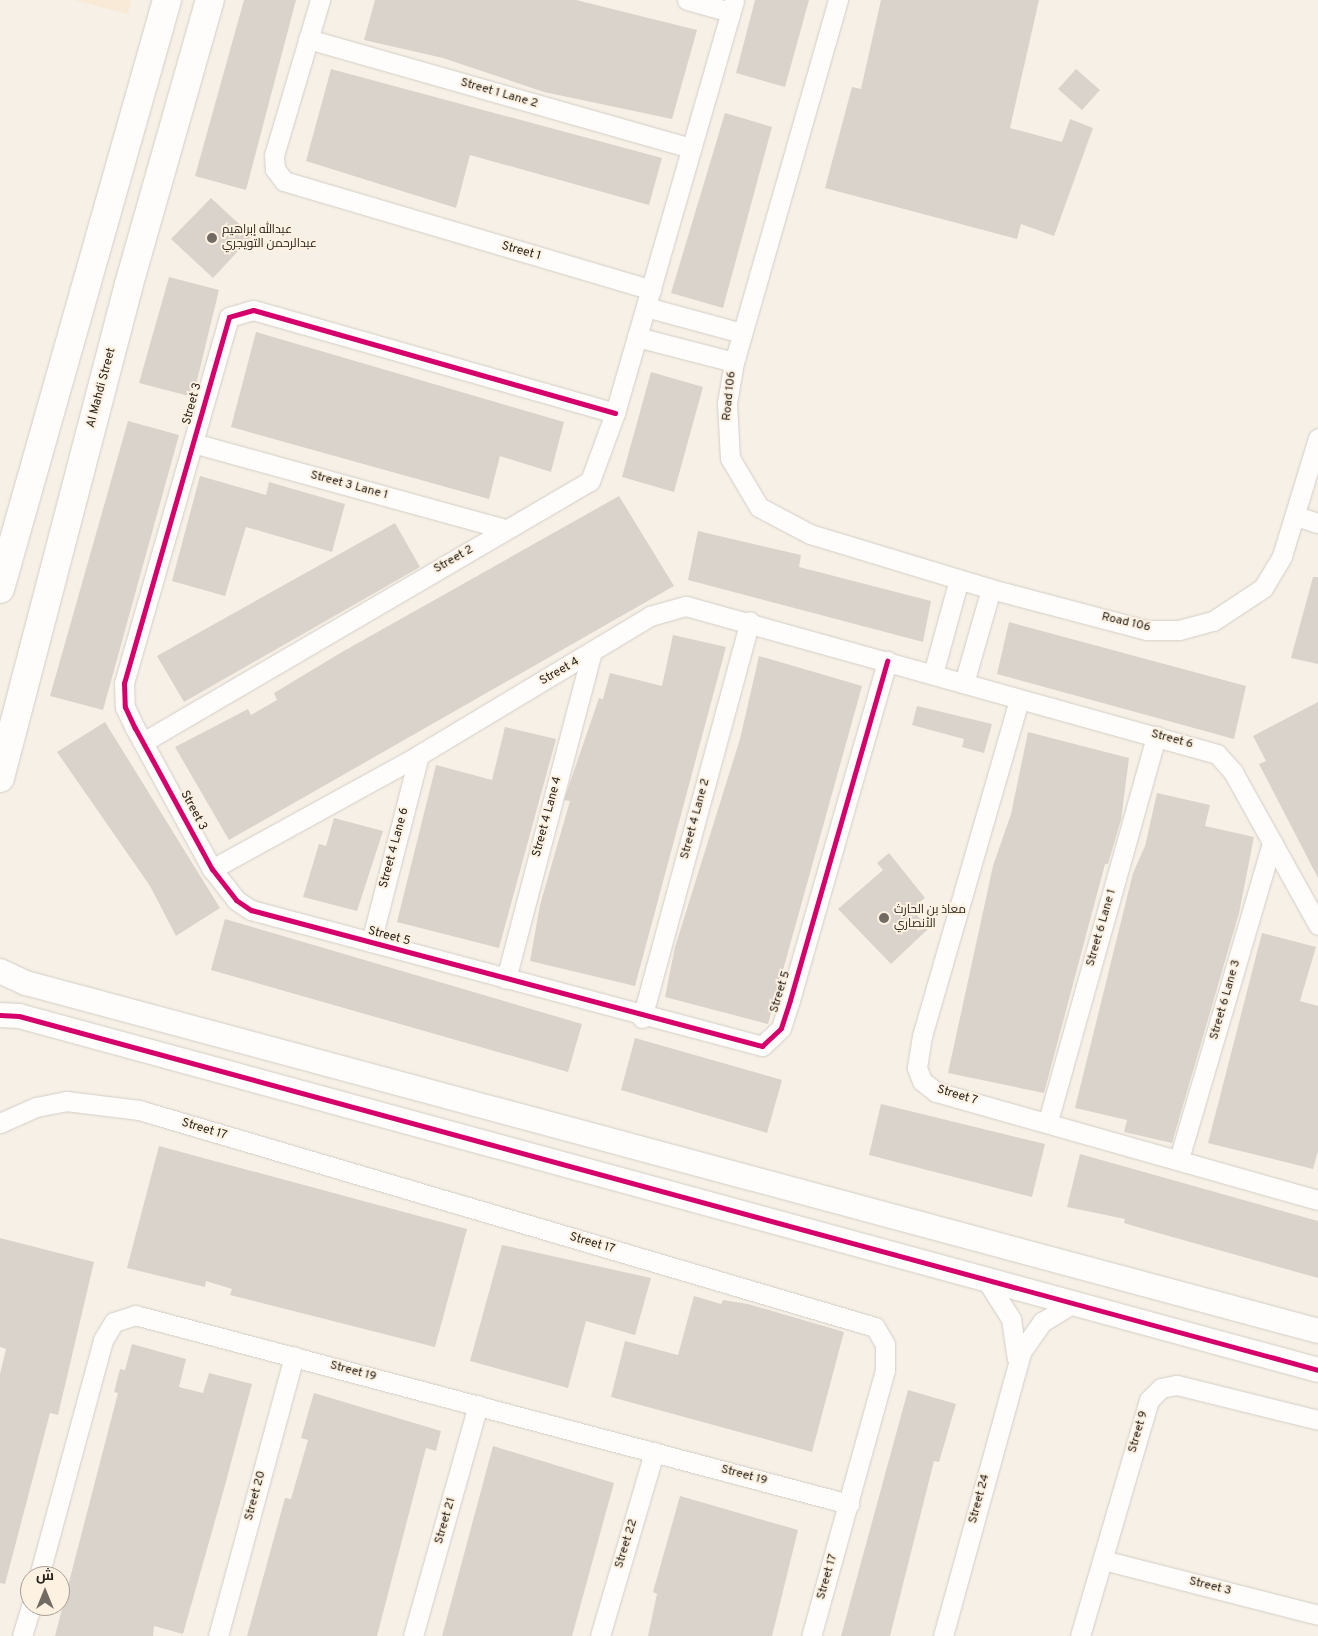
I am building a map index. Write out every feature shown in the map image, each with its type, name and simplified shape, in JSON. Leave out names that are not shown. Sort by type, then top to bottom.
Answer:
[{"type":"main road","points":[[0,589],[167,0]]},
{"type":"main road","name":"Al Mahdi Street","points":[[0,778],[129,284],[210,0]]},
{"type":"main road","points":[[118,178],[117,201],[126,214],[141,215],[153,205]]},
{"type":"main road","points":[[96,246],[118,236],[132,247],[129,284]]},
{"type":"street","name":"Street 1","points":[[320,0],[274,155],[275,169],[284,181],[649,298]]},
{"type":"street","points":[[687,0],[732,6],[649,298],[742,334]]},
{"type":"street","name":"Road 106","points":[[838,0],[734,362],[727,403],[730,458],[758,508],[810,534],[991,589],[1146,630],[1179,630],[1213,622],[1263,588],[1282,556],[1296,516],[1311,490],[1318,438]]},
{"type":"street","name":"Street 1 Lane 2","points":[[308,39],[691,148]]},
{"type":"street","name":"Street 2","points":[[145,741],[590,481],[615,413],[649,298]]},
{"type":"street","name":"Street 3","points":[[212,869],[125,706],[124,683],[225,324],[244,309],[615,413]]},
{"type":"street","name":"Road 106","points":[[637,337],[734,362]]},
{"type":"street","name":"Street 3 Lane 1","points":[[193,443],[506,529]]},
{"type":"street","points":[[1296,516],[1318,523]]},
{"type":"street","points":[[933,674],[959,578]]},
{"type":"street","points":[[964,683],[991,589]]},
{"type":"street","name":"Street 4","points":[[212,869],[419,755],[666,610],[686,606],[750,621],[933,674]]},
{"type":"street","name":"Street 4 Lane 2","points":[[642,1018],[750,621]]},
{"type":"street","name":"Street 4 Lane 4","points":[[506,979],[591,654]]},
{"type":"street","name":"Street 5","points":[[212,869],[236,900],[251,910],[750,1046],[770,1042],[781,1028],[887,661]]},
{"type":"street","name":"Street 6","points":[[933,674],[1018,700],[1217,754],[1233,772],[1318,925]]},
{"type":"street","name":"Street 7","points":[[1018,700],[917,1068],[922,1081],[936,1092],[1048,1121],[1318,1200]]},
{"type":"street","name":"Street 6 Lane 1","points":[[1048,1121],[1156,736]]},
{"type":"street","name":"Street 4 Lane 6","points":[[371,942],[419,755]]},
{"type":"street","name":"Street 6 Lane 3","points":[[1179,1159],[1272,842]]},
{"type":"street","points":[[0,971],[26,983],[1318,1331]]},
{"type":"street","points":[[0,1015],[888,1252],[987,1281],[1318,1370]]},
{"type":"street","name":"Street 17","points":[[0,1123],[36,1107],[66,1101],[139,1110],[875,1327],[885,1344],[885,1370],[811,1636]]},
{"type":"street","points":[[888,1252],[883,1241],[893,1230],[1002,1255],[1014,1248]]},
{"type":"street","name":"Street 24","points":[[987,1281],[1012,1319],[1017,1363]]},
{"type":"street","name":"Street 24","points":[[942,1636],[1017,1363],[1042,1322],[1072,1304]]},
{"type":"street","name":"Street 19","points":[[42,1566],[103,1340],[114,1322],[124,1316],[145,1316],[849,1504]]},
{"type":"street","name":"Street 20","points":[[218,1636],[294,1356]]},
{"type":"street","name":"Street 9","points":[[1080,1636],[1149,1400],[1161,1388],[1177,1385],[1318,1420]]},
{"type":"street","name":"Street 21","points":[[413,1636],[478,1405]]},
{"type":"street","name":"Street 22","points":[[600,1636],[654,1452]]},
{"type":"street","name":"Street 3","points":[[1102,1560],[1318,1614]]},
{"type":"street","points":[[22,1636],[27,1616]]},
{"type":"shaded area","points":[[74,0],[131,0],[128,14]]},
{"type":"building","points":[[244,0],[296,0],[246,190],[195,176]]},
{"type":"building","points":[[375,0],[576,0],[697,30],[672,119],[544,92],[443,58],[364,40]]},
{"type":"building","points":[[755,0],[809,0],[785,87],[736,73]]},
{"type":"building","points":[[881,0],[1039,0],[1010,128],[1062,142],[1070,119],[1093,128],[1054,236],[1021,224],[1017,239],[825,188],[852,87],[861,89]]},
{"type":"building","points":[[331,69],[662,158],[649,205],[470,155],[456,208],[306,161]]},
{"type":"building","points":[[1076,69],[1100,90],[1082,110],[1058,89]]},
{"type":"building","points":[[725,113],[772,127],[723,308],[671,293]]},
{"type":"building","name":"عبدالله إبراهيم عبدالرحمن التويجري","points":[[211,198],[252,236],[213,278],[171,239]]},
{"type":"building","points":[[169,277],[219,290],[193,397],[139,383]]},
{"type":"building","points":[[256,332],[564,422],[551,472],[500,456],[489,499],[231,427]]},
{"type":"building","points":[[651,372],[703,387],[674,492],[622,477]]},
{"type":"building","points":[[128,421],[179,435],[103,710],[50,696]]},
{"type":"building","points":[[200,476],[266,495],[269,482],[345,504],[332,552],[246,527],[225,596],[172,581]]},
{"type":"building","points":[[619,496],[674,586],[229,840],[175,747],[248,709],[251,715],[277,700],[274,693],[342,652]]},
{"type":"building","points":[[395,523],[420,567],[184,702],[157,656]]},
{"type":"building","points":[[698,531],[801,555],[799,567],[931,601],[923,642],[688,580]]},
{"type":"building","points":[[1313,577],[1318,577],[1318,664],[1291,658]]},
{"type":"building","points":[[1009,622],[1246,686],[1234,739],[997,674]]},
{"type":"building","points":[[673,635],[726,647],[635,986],[530,961],[540,905],[570,801],[564,800],[599,698],[603,699],[610,673],[662,686]]},
{"type":"building","points":[[759,656],[862,686],[768,1024],[665,997],[675,947],[740,739]]},
{"type":"building","points":[[1318,702],[1318,878],[1259,764],[1266,761],[1253,736]]},
{"type":"building","points":[[917,706],[992,724],[984,753],[962,747],[964,739],[912,725]]},
{"type":"building","points":[[105,722],[220,908],[176,936],[150,886],[57,752]]},
{"type":"building","points":[[505,727],[556,739],[499,948],[397,922],[436,765],[492,780]]},
{"type":"building","points":[[1028,732],[1129,758],[1121,820],[1108,864],[1105,864],[1044,1093],[948,1073],[993,866],[1011,814]]},
{"type":"building","points":[[1157,793],[1210,805],[1205,826],[1254,837],[1239,913],[1172,1143],[1124,1132],[1127,1120],[1075,1108],[1133,873],[1145,846]]},
{"type":"building","points":[[334,818],[383,831],[357,911],[303,897],[319,844],[326,846]]},
{"type":"building","name":"معاذ بن الحارث الأنصاري","points":[[889,853],[925,898],[911,909],[929,928],[891,964],[838,909],[883,870],[877,863]]},
{"type":"building","points":[[225,919],[582,1024],[568,1072],[211,970]]},
{"type":"building","points":[[1262,933],[1316,947],[1300,1001],[1318,1006],[1318,1151],[1313,1169],[1208,1143]]},
{"type":"building","points":[[635,1038],[782,1080],[767,1133],[621,1090]]},
{"type":"building","points":[[881,1104],[1045,1144],[1032,1197],[869,1155]]},
{"type":"building","points":[[159,1146],[467,1229],[435,1347],[230,1295],[232,1289],[206,1281],[205,1287],[127,1268]]},
{"type":"building","points":[[1080,1154],[1318,1221],[1318,1278],[1124,1223],[1125,1219],[1067,1207]]},
{"type":"building","points":[[0,1238],[94,1262],[58,1415],[50,1413],[5,1584],[0,1583],[0,1374],[6,1349],[0,1347]]},
{"type":"building","points":[[502,1245],[651,1278],[635,1335],[586,1321],[568,1388],[470,1361]]},
{"type":"building","points":[[694,1296],[721,1304],[723,1300],[748,1304],[844,1332],[812,1452],[611,1397],[625,1341],[678,1355]]},
{"type":"building","points":[[132,1344],[186,1359],[179,1387],[203,1393],[209,1373],[252,1384],[183,1634],[154,1626],[153,1636],[55,1636],[60,1616],[70,1616],[70,1578],[118,1393],[114,1392],[120,1369],[125,1370]]},
{"type":"building","points":[[908,1390],[956,1404],[939,1462],[934,1461],[890,1636],[841,1636]]},
{"type":"building","points":[[314,1393],[441,1431],[436,1451],[426,1448],[377,1636],[247,1636],[285,1498],[291,1499],[308,1440],[301,1438]]},
{"type":"building","points":[[493,1446],[614,1483],[572,1636],[442,1636]]},
{"type":"building","points":[[680,1496],[798,1530],[772,1636],[648,1636],[657,1594],[653,1592]]},
{"type":"cycle path","points":[[615,413],[253,310],[229,317],[124,683],[125,707],[135,728],[212,869],[236,900],[251,910],[762,1046],[781,1028],[887,661]]},
{"type":"cycle path","points":[[0,1015],[19,1016],[1318,1370]]},
{"type":"place","name":"عبدالله إبراهيم عبدالرحمن التويجري","points":[[212,238]]},
{"type":"place","name":"معاذ بن الحارث الأنصاري","points":[[884,918]]}]
